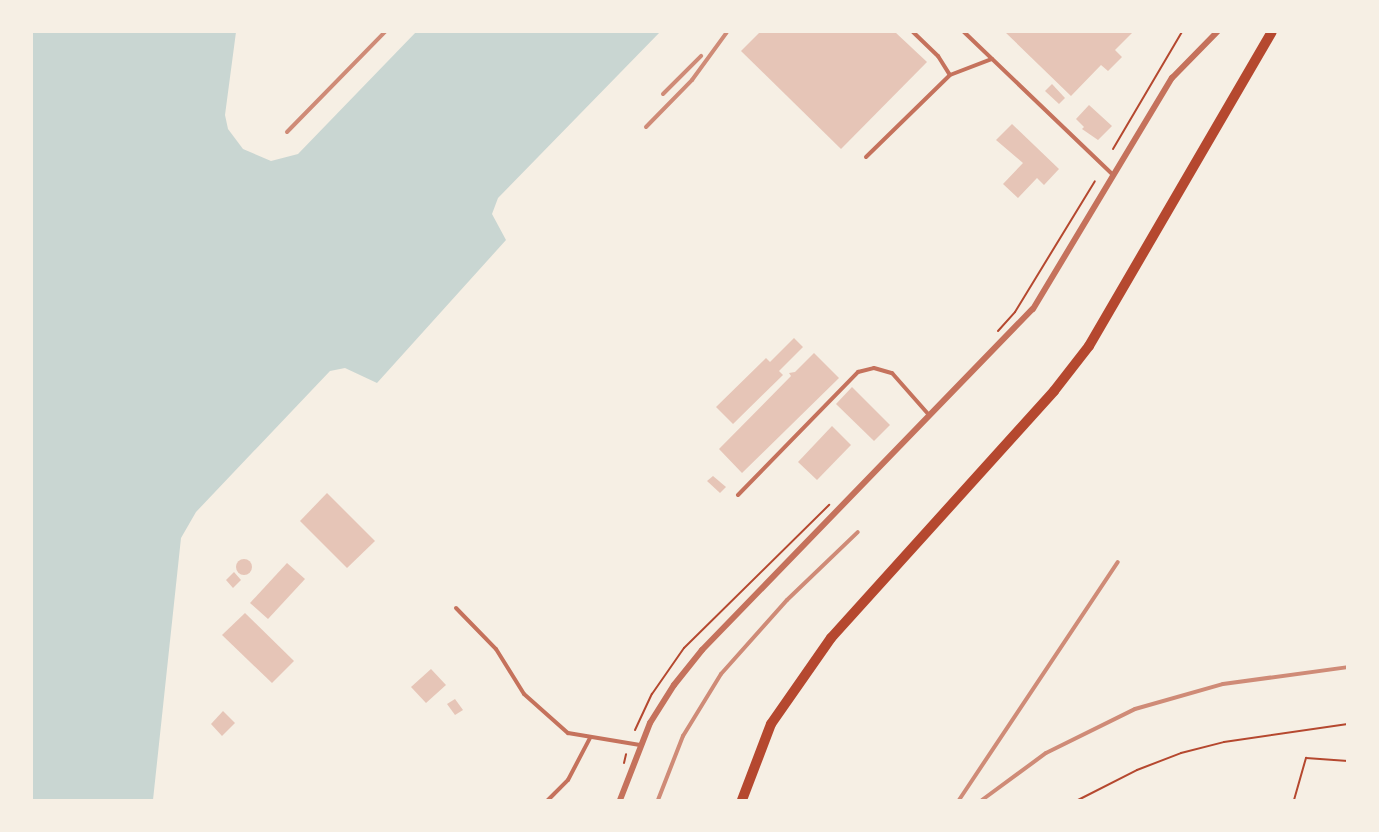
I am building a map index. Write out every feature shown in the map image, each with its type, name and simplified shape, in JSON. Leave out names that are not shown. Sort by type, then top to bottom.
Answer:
[{"type":"main road","points":[[742,801],[771,724],[799,680],[831,638],[1054,391],[1089,346],[1272,32]]},
{"type":"street","points":[[620,801],[640,745],[674,685],[702,650],[931,417],[1033,309],[1172,78],[1217,32]]},
{"type":"lane","points":[[913,32],[938,56],[950,75]]},
{"type":"lane","points":[[964,32],[1114,176]]},
{"type":"lane","points":[[866,157],[950,75],[992,59]]},
{"type":"lane","points":[[738,495],[858,372],[874,368],[892,373],[931,417]]},
{"type":"lane","points":[[456,608],[495,649],[524,694],[545,716],[568,733],[640,745]]},
{"type":"lane","points":[[548,801],[568,780],[590,738]]},
{"type":"path","points":[[1113,149],[1182,32]]},
{"type":"path","points":[[992,338],[1015,312],[1095,181]]},
{"type":"path","points":[[1078,801],[1137,770],[1181,753],[1224,742],[1347,724]]},
{"type":"path","points":[[1294,801],[1306,758],[1347,761]]},
{"type":"shaded area","points":[[32,32],[236,32],[225,115],[228,129],[243,149],[271,161],[298,154],[416,32],[660,32],[498,198],[492,214],[506,240],[377,383],[345,368],[330,371],[196,512],[181,538],[153,800],[32,800]]},
{"type":"building","points":[[760,32],[895,32],[927,62],[841,149],[741,51]]},
{"type":"building","points":[[1005,32],[1133,32],[1115,50],[1122,57],[1108,71],[1101,65],[1071,96]]},
{"type":"building","points":[[1052,84],[1065,98],[1059,104],[1045,91]]},
{"type":"building","points":[[1089,105],[1112,126],[1098,140],[1082,129],[1084,127],[1076,119]]},
{"type":"building","points":[[1012,124],[1059,169],[1044,185],[1037,178],[1018,198],[1003,184],[1023,163],[996,140]]},
{"type":"building","points":[[794,338],[803,347],[779,371],[783,375],[733,424],[716,407],[766,358],[770,362]]},
{"type":"building","points":[[814,353],[839,378],[742,473],[719,449],[791,376],[789,373],[795,372]]},
{"type":"building","points":[[852,387],[890,425],[874,441],[836,404]]},
{"type":"building","points":[[832,426],[851,445],[817,480],[798,462]]},
{"type":"building","points":[[713,476],[726,487],[720,493],[707,481]]},
{"type":"building","points":[[327,493],[375,541],[347,568],[300,521]]},
{"type":"building","points":[[241,559],[247,559],[252,567],[250,573],[241,575],[236,570],[236,564]]},
{"type":"building","points":[[287,563],[305,579],[268,619],[250,603]]},
{"type":"building","points":[[234,572],[241,580],[233,588],[226,580]]},
{"type":"building","points":[[245,613],[294,661],[272,683],[222,635]]},
{"type":"building","points":[[431,669],[446,685],[426,703],[411,687]]},
{"type":"building","points":[[455,699],[463,710],[455,715],[447,704]]},
{"type":"building","points":[[223,711],[235,723],[222,736],[211,724]]},
{"type":"railway","points":[[287,132],[385,32]]},
{"type":"railway","points":[[646,127],[692,80],[727,32]]},
{"type":"railway","points":[[663,94],[701,56]]},
{"type":"railway","points":[[658,800],[683,736],[721,674],[787,600],[858,532]]},
{"type":"railway","points":[[959,800],[1118,562]]},
{"type":"railway","points":[[982,800],[1046,753],[1135,709],[1223,684],[1348,667]]}]
